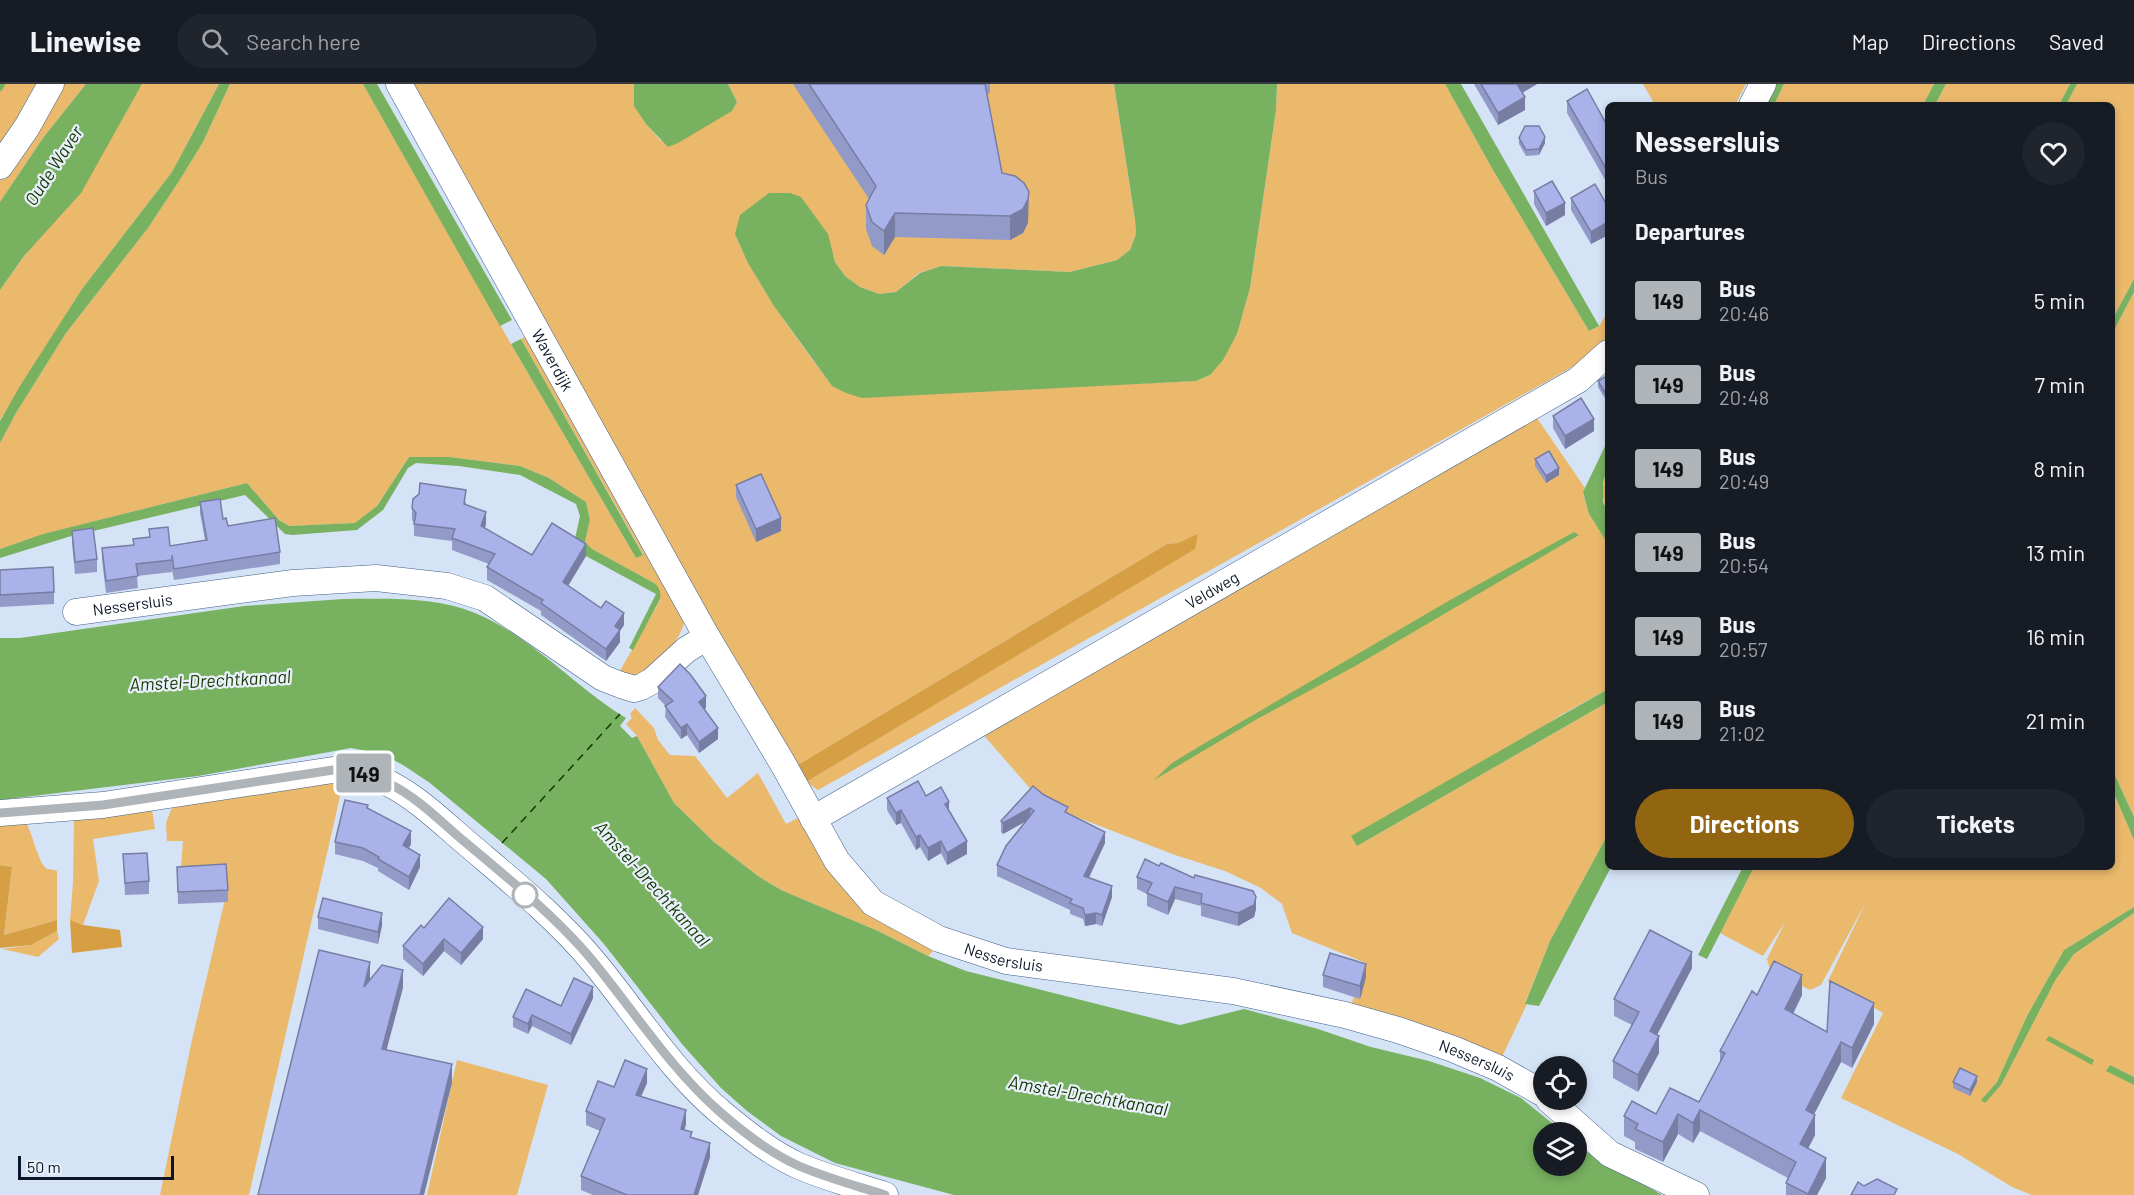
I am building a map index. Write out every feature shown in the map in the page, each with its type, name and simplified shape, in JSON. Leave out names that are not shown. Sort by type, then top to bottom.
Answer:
[{"type":"street","points":[[0,166],[27,127],[51,84]]},
{"type":"street","name":"Waverdijk","points":[[399,84],[707,637]]},
{"type":"street","points":[[1754,102],[1763,84]]},
{"type":"street","name":"Veldweg","points":[[813,819],[1578,380],[1605,356]]},
{"type":"street","name":"Nessersluis","points":[[76,612],[317,582],[376,578],[447,586],[485,597],[603,678],[634,688],[652,681],[686,650],[707,637],[783,764],[837,861],[873,903],[939,939],[1006,961],[1233,991],[1345,1015],[1453,1049],[1498,1068],[1533,1088]]},
{"type":"street","points":[[0,813],[103,805],[333,770],[354,770],[390,783],[431,813],[565,931],[590,958],[681,1072],[723,1114],[776,1154],[799,1166],[885,1195]]},
{"type":"street","points":[[1561,1110],[1610,1154],[1696,1195]]},
{"type":"shaded area","points":[[0,84],[39,84],[0,151]]},
{"type":"shaded area","points":[[61,84],[86,84],[43,138],[0,202],[0,181]]},
{"type":"shaded area","points":[[142,84],[219,84],[172,172],[82,289],[0,420],[0,290],[117,126]]},
{"type":"shaded area","points":[[230,84],[363,84],[636,558],[643,554],[521,339],[528,335],[685,616],[674,644],[649,668],[631,677],[616,678],[660,600],[654,583],[592,549],[585,542],[590,518],[586,502],[549,478],[520,466],[449,457],[409,457],[377,506],[356,523],[289,526],[279,520],[247,483],[44,534],[0,549],[0,443],[66,333],[148,228],[181,178],[203,142]]},
{"type":"shaded area","points":[[406,84],[634,84],[634,106],[661,141],[732,111],[737,102],[728,84],[1114,84],[1136,234],[1130,250],[1117,260],[1070,272],[941,266],[919,273],[896,292],[879,294],[860,287],[845,276],[835,262],[831,249],[735,234],[767,294],[832,386],[1039,388],[1196,381],[1210,375],[1237,334],[1250,288],[1276,110],[1277,84],[1445,84],[1493,170],[1589,331],[1599,326],[1605,317],[1605,345],[1576,365],[818,790],[806,782],[1194,549],[1198,535],[1178,543],[1167,544],[796,766]]},
{"type":"shaded area","points":[[1643,84],[1746,84],[1737,102],[1653,102]]},
{"type":"shaded area","points":[[1784,84],[1934,84],[1925,102],[1775,102]]},
{"type":"shaded area","points":[[1946,84],[2070,84],[2061,102],[1937,102]]},
{"type":"shaded area","points":[[2077,84],[2134,84],[2134,279],[2115,314],[2115,102],[2068,102]]},
{"type":"shaded area","points":[[2134,292],[2134,817],[2115,776],[2115,328]]},
{"type":"shaded area","points":[[1537,418],[1585,488],[1583,493],[1589,514],[1605,539],[1605,691],[1561,715],[1357,846],[1605,704],[1605,840],[1550,941],[1525,1003],[1527,1004],[1502,1057],[1351,1005],[1366,963],[1292,933],[1282,904],[1261,888],[1225,871],[1175,855],[1061,811],[1035,794],[980,731]]},
{"type":"shaded area","points":[[1605,477],[1605,504],[1603,490]]},
{"type":"shaded area","points":[[1198,534],[1195,549],[806,782],[796,766],[1167,544],[1178,543]]},
{"type":"shaded area","points":[[635,708],[654,728],[658,740],[670,755],[695,756],[727,798],[758,773],[786,824],[802,816],[838,875],[939,945],[928,956],[878,931],[781,890],[758,876],[714,842],[674,803],[637,736],[626,724],[632,718],[630,714]]},
{"type":"shaded area","points":[[344,779],[249,1195],[160,1195],[192,1040],[226,895],[180,880],[183,841],[167,841],[166,823],[173,805]]},
{"type":"shaded area","points":[[2115,796],[2134,840],[2134,907],[2064,950],[2027,1016],[1997,1082],[1981,1100],[2001,1085],[2056,979],[2074,954],[2134,913],[2134,1077],[2110,1065],[2107,1070],[2134,1085],[2134,1195],[2032,1195],[2012,1187],[1958,1154],[1841,1098],[1883,1013],[1828,981],[1866,902],[1821,985],[1810,990],[1770,970],[1767,959],[1785,922],[1763,956],[1720,933],[1752,870],[2115,870]]},
{"type":"shaded area","points":[[152,809],[155,829],[93,839],[99,881],[83,925],[70,920],[74,819]]},
{"type":"shaded area","points":[[26,823],[44,866],[57,871],[57,920],[4,935],[12,867],[0,865],[0,825]]},
{"type":"shaded area","points":[[0,865],[12,867],[4,935],[57,920],[57,931],[31,945],[0,948]]},
{"type":"shaded area","points":[[70,920],[83,925],[120,930],[122,947],[72,953]]},
{"type":"shaded area","points":[[57,931],[59,939],[38,957],[2,949],[31,945]]},
{"type":"shaded area","points":[[457,1060],[548,1085],[517,1195],[427,1195]]},
{"type":"water","name":"Oude Waver","points":[[86,84],[142,84],[81,193],[24,256],[0,290],[0,202],[43,138]]},
{"type":"water","points":[[219,84],[230,84],[203,142],[148,228],[66,333],[0,443],[0,421],[20,386],[82,289],[172,172]]},
{"type":"water","points":[[363,84],[377,84],[512,320],[500,326]]},
{"type":"water","points":[[634,84],[728,84],[737,102],[732,111],[668,147],[646,124],[634,106]]},
{"type":"water","points":[[1114,84],[1277,84],[1276,110],[1250,288],[1237,334],[1223,360],[1210,375],[1196,381],[862,398],[832,386],[774,306],[748,263],[735,234],[740,215],[769,193],[790,193],[801,197],[828,234],[835,262],[845,276],[860,287],[879,294],[896,292],[920,273],[941,266],[1070,272],[1117,260],[1130,250],[1136,234]]},
{"type":"water","points":[[1445,84],[1461,84],[1599,326],[1589,331],[1493,170]]},
{"type":"water","points":[[1774,84],[1784,84],[1775,102],[1765,102]]},
{"type":"water","points":[[1934,84],[1946,84],[1937,102],[1925,102]]},
{"type":"water","points":[[2070,84],[2077,84],[2068,102],[2061,102]]},
{"type":"water","points":[[2134,279],[2134,292],[2115,328],[2115,314]]},
{"type":"water","points":[[521,339],[643,555],[636,558],[511,344]]},
{"type":"water","points":[[1605,446],[1603,502],[1605,539],[1589,514],[1583,492]]},
{"type":"water","points":[[409,457],[449,457],[520,466],[549,478],[586,502],[590,519],[585,542],[592,549],[654,583],[660,590],[660,599],[633,650],[629,648],[656,594],[586,556],[574,543],[580,516],[576,504],[520,475],[459,466],[416,463],[408,468],[383,510],[357,530],[285,534],[245,495],[68,537],[0,558],[0,549],[43,534],[247,483],[279,520],[289,526],[355,523],[377,506]]},
{"type":"water","points":[[1574,532],[1579,535],[1154,780],[1172,763],[1205,743],[1452,599]]},
{"type":"water","name":"Amstel-Drechtkanaal","points":[[343,599],[393,599],[427,601],[475,613],[534,648],[607,706],[626,718],[620,726],[632,738],[637,736],[674,803],[714,842],[758,876],[781,890],[966,971],[1180,1025],[1244,1009],[1318,1029],[1371,1047],[1429,1061],[1480,1078],[1521,1098],[1551,1122],[1533,1122],[1533,1176],[1587,1176],[1587,1152],[1662,1195],[954,1195],[835,1163],[781,1136],[747,1111],[721,1088],[682,1044],[604,944],[546,879],[430,783],[382,754],[351,748],[198,776],[0,800],[0,638],[20,638],[244,606]]},
{"type":"water","points":[[1605,691],[1605,704],[1357,846],[1351,836]]},
{"type":"water","points":[[2115,776],[2134,817],[2134,840],[2115,796]]},
{"type":"water","points":[[1605,840],[1605,870],[1609,870],[1539,1006],[1525,1004],[1550,941]]},
{"type":"water","points":[[1741,870],[1752,870],[1707,959],[1698,955]]},
{"type":"water","points":[[2134,907],[2134,913],[2074,954],[2056,979],[2001,1085],[1985,1103],[1981,1100],[1997,1082],[2027,1016],[2064,950]]},
{"type":"water","points":[[2049,1036],[2094,1060],[2092,1065],[2046,1040]]},
{"type":"water","points":[[2110,1065],[2134,1077],[2134,1085],[2106,1071]]},
{"type":"building","points":[[809,84],[985,84],[1002,173],[1015,176],[1024,183],[1029,192],[1023,209],[1010,216],[895,213],[884,231],[872,222],[866,205],[876,186]]},
{"type":"building","points":[[1481,84],[1517,84],[1525,97],[1498,113]]},
{"type":"building","points":[[1587,89],[1605,122],[1605,167],[1567,101]]},
{"type":"building","points":[[1525,126],[1539,126],[1545,137],[1539,149],[1526,150],[1519,138]]},
{"type":"building","points":[[1552,181],[1565,203],[1546,213],[1534,191]]},
{"type":"building","points":[[1595,184],[1605,202],[1605,224],[1591,232],[1571,198]]},
{"type":"building","points":[[1605,377],[1605,392],[1598,381]]},
{"type":"building","points":[[1581,398],[1594,419],[1565,436],[1553,416]]},
{"type":"building","points":[[1549,451],[1559,468],[1546,476],[1535,459]]},
{"type":"building","points":[[761,474],[781,518],[756,529],[736,485]]},
{"type":"building","points":[[420,483],[466,490],[464,504],[486,512],[481,526],[532,555],[552,523],[586,544],[563,582],[601,608],[606,601],[624,613],[615,626],[620,630],[606,649],[541,603],[543,600],[487,567],[495,554],[452,538],[455,529],[414,524],[416,513],[412,508],[413,499],[419,494]]},
{"type":"building","points":[[220,499],[223,519],[226,518],[228,526],[275,518],[280,552],[174,569],[172,555],[172,560],[136,564],[138,576],[106,581],[102,548],[134,545],[133,539],[150,537],[149,529],[168,527],[170,546],[207,540],[200,502]]},
{"type":"building","points":[[93,528],[97,559],[75,562],[72,531]]},
{"type":"building","points":[[53,567],[54,592],[0,595],[0,570]]},
{"type":"building","points":[[680,664],[706,696],[699,702],[718,728],[699,742],[687,724],[681,728],[665,706],[673,701],[658,687]]},
{"type":"building","points":[[918,781],[926,796],[941,787],[949,802],[945,804],[967,841],[947,853],[941,841],[928,848],[920,835],[916,837],[901,810],[896,813],[887,798]]},
{"type":"building","points":[[1033,786],[1044,795],[1068,807],[1065,812],[1105,832],[1084,876],[1112,886],[1102,915],[1096,913],[1085,915],[1083,908],[1070,903],[1072,899],[997,865],[1006,846],[1034,811],[1030,808],[1003,823],[1001,821]]},
{"type":"building","points":[[345,800],[368,805],[367,808],[411,831],[403,845],[420,855],[409,877],[363,848],[335,842]]},
{"type":"building","points":[[147,853],[149,881],[125,883],[123,854]]},
{"type":"building","points":[[1145,859],[1159,866],[1161,863],[1194,878],[1195,875],[1253,891],[1256,897],[1254,905],[1238,913],[1201,903],[1202,894],[1175,887],[1168,902],[1147,893],[1152,883],[1137,877]]},
{"type":"building","points":[[226,864],[228,890],[178,892],[177,867]]},
{"type":"building","points":[[323,898],[382,913],[378,932],[318,917]]},
{"type":"building","points":[[449,898],[483,927],[461,953],[444,939],[423,964],[403,946],[421,925],[424,928]]},
{"type":"building","points":[[1650,930],[1692,952],[1650,1031],[1659,1036],[1638,1075],[1613,1061],[1639,1012],[1614,999]]},
{"type":"building","points":[[319,950],[370,962],[364,987],[382,965],[403,970],[382,1049],[452,1064],[420,1195],[258,1195]]},
{"type":"building","points":[[1330,953],[1366,964],[1360,986],[1323,975]]},
{"type":"building","points":[[1774,961],[1802,975],[1785,1009],[1827,1032],[1830,981],[1874,1003],[1852,1048],[1841,1042],[1806,1110],[1815,1115],[1800,1144],[1826,1158],[1808,1194],[1786,1183],[1796,1162],[1700,1110],[1693,1123],[1678,1114],[1663,1142],[1635,1129],[1638,1124],[1624,1116],[1632,1101],[1656,1114],[1670,1088],[1699,1102],[1725,1053],[1720,1051],[1752,991],[1757,995]]},
{"type":"building","points":[[574,978],[593,987],[571,1034],[532,1015],[528,1024],[513,1017],[526,989],[561,1006]]},
{"type":"building","points":[[625,1060],[647,1069],[636,1095],[686,1110],[681,1129],[692,1132],[690,1137],[710,1143],[694,1195],[627,1195],[581,1176],[605,1119],[586,1111],[598,1081],[614,1087]]},
{"type":"building","points":[[1960,1068],[1977,1076],[1970,1090],[1953,1082]]},
{"type":"building","points":[[1877,1179],[1897,1189],[1894,1195],[1851,1195],[1858,1182],[1864,1186]]},
{"type":"waterway","points":[[0,88],[2,84]]},
{"type":"ferry route","points":[[502,843],[620,714]]},
{"type":"bus line","name":"149","points":[[0,813],[103,805],[333,770],[354,770],[390,783],[431,813],[565,931],[590,958],[681,1072],[723,1114],[776,1154],[799,1166],[885,1195]]}]
